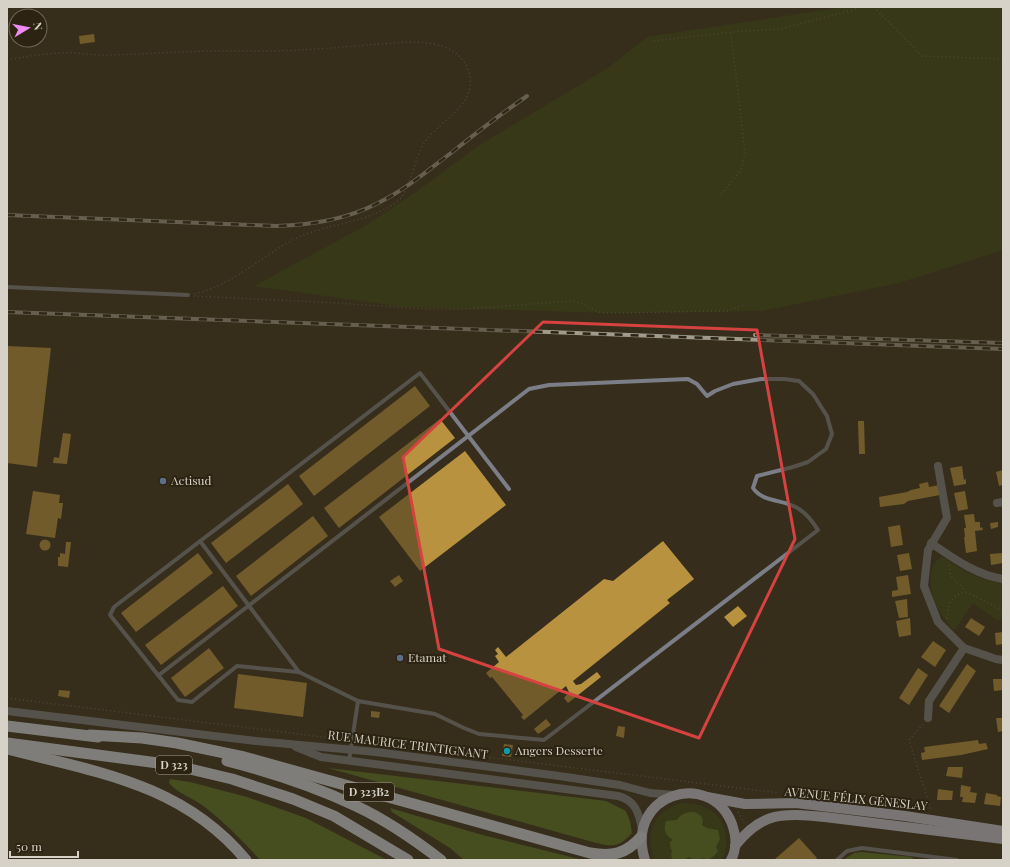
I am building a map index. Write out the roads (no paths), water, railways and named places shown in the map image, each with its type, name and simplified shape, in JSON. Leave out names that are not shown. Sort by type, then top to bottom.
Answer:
[{"type":"highway","name":"D 323","points":[[7,726],[90,735],[183,751],[253,767],[310,786],[357,806],[425,848],[441,860]]},
{"type":"highway","name":"D 323B2","points":[[90,735],[142,738],[170,742],[244,757],[590,853],[617,854],[632,846],[641,833]]},
{"type":"highway","name":"D 323","points":[[7,743],[173,765],[232,779],[293,799],[334,816],[408,860]]},
{"type":"highway","points":[[7,749],[127,780],[153,791],[180,804],[214,827],[246,860]]},
{"type":"highway","points":[[623,860],[632,851],[641,833]]},
{"type":"main road","name":"AVENUE FÉLIX GÉNESLAY","points":[[675,795],[691,793],[740,804],[752,805],[796,804],[1003,831]]},
{"type":"main road","points":[[645,860],[641,849],[641,833],[649,814],[660,802],[675,795]]},
{"type":"main road","points":[[707,797],[719,805],[729,817],[734,831],[735,846],[731,860]]},
{"type":"main road","name":"AVENUE FÉLIX GÉNESLAY","points":[[735,846],[747,832],[762,820],[771,817],[788,815],[825,817],[1003,839]]},
{"type":"street","points":[[938,466],[947,518],[928,550],[924,586],[938,622],[964,648],[1003,660]]},
{"type":"street","points":[[931,543],[976,571],[991,577],[1003,579]]},
{"type":"street","points":[[928,718],[928,701],[964,648]]},
{"type":"street","name":"RUE MAURICE TRINTIGNANT","points":[[7,712],[256,741],[351,749],[559,776],[620,785],[650,793],[675,795]]},
{"type":"street","name":"RUE MAURICE TRINTIGNANT","points":[[256,741],[298,748],[321,757],[618,796],[625,798],[635,807],[639,814],[641,833]]},
{"type":"lane","points":[[7,287],[188,295]]},
{"type":"lane","points":[[159,676],[469,435],[529,389],[549,385],[688,379],[697,384],[707,396],[733,384],[761,379],[784,379],[799,381],[813,394],[827,416],[832,434],[826,449],[808,462],[757,476],[753,488],[758,494],[798,508],[813,521],[818,530],[544,740],[479,734],[436,714],[358,701],[299,672],[237,666],[192,702],[178,700],[110,615],[114,607],[420,373],[469,435],[509,489]]},
{"type":"lane","points":[[200,541],[299,672]]},
{"type":"lane","points":[[349,761],[358,701]]},
{"type":"lane","points":[[837,860],[847,851],[862,848],[956,860]]},
{"type":"railway","points":[[7,215],[276,226],[328,221],[352,214],[396,193],[527,96]]},
{"type":"railway","points":[[7,312],[1003,349]]},
{"type":"railway","points":[[755,335],[1003,343]]},
{"type":"place","name":"Actisud","points":[[163,481]]},
{"type":"place","name":"Etamat","points":[[400,658]]},
{"type":"place","name":"Angers Desserte","points":[[507,751]]}]
